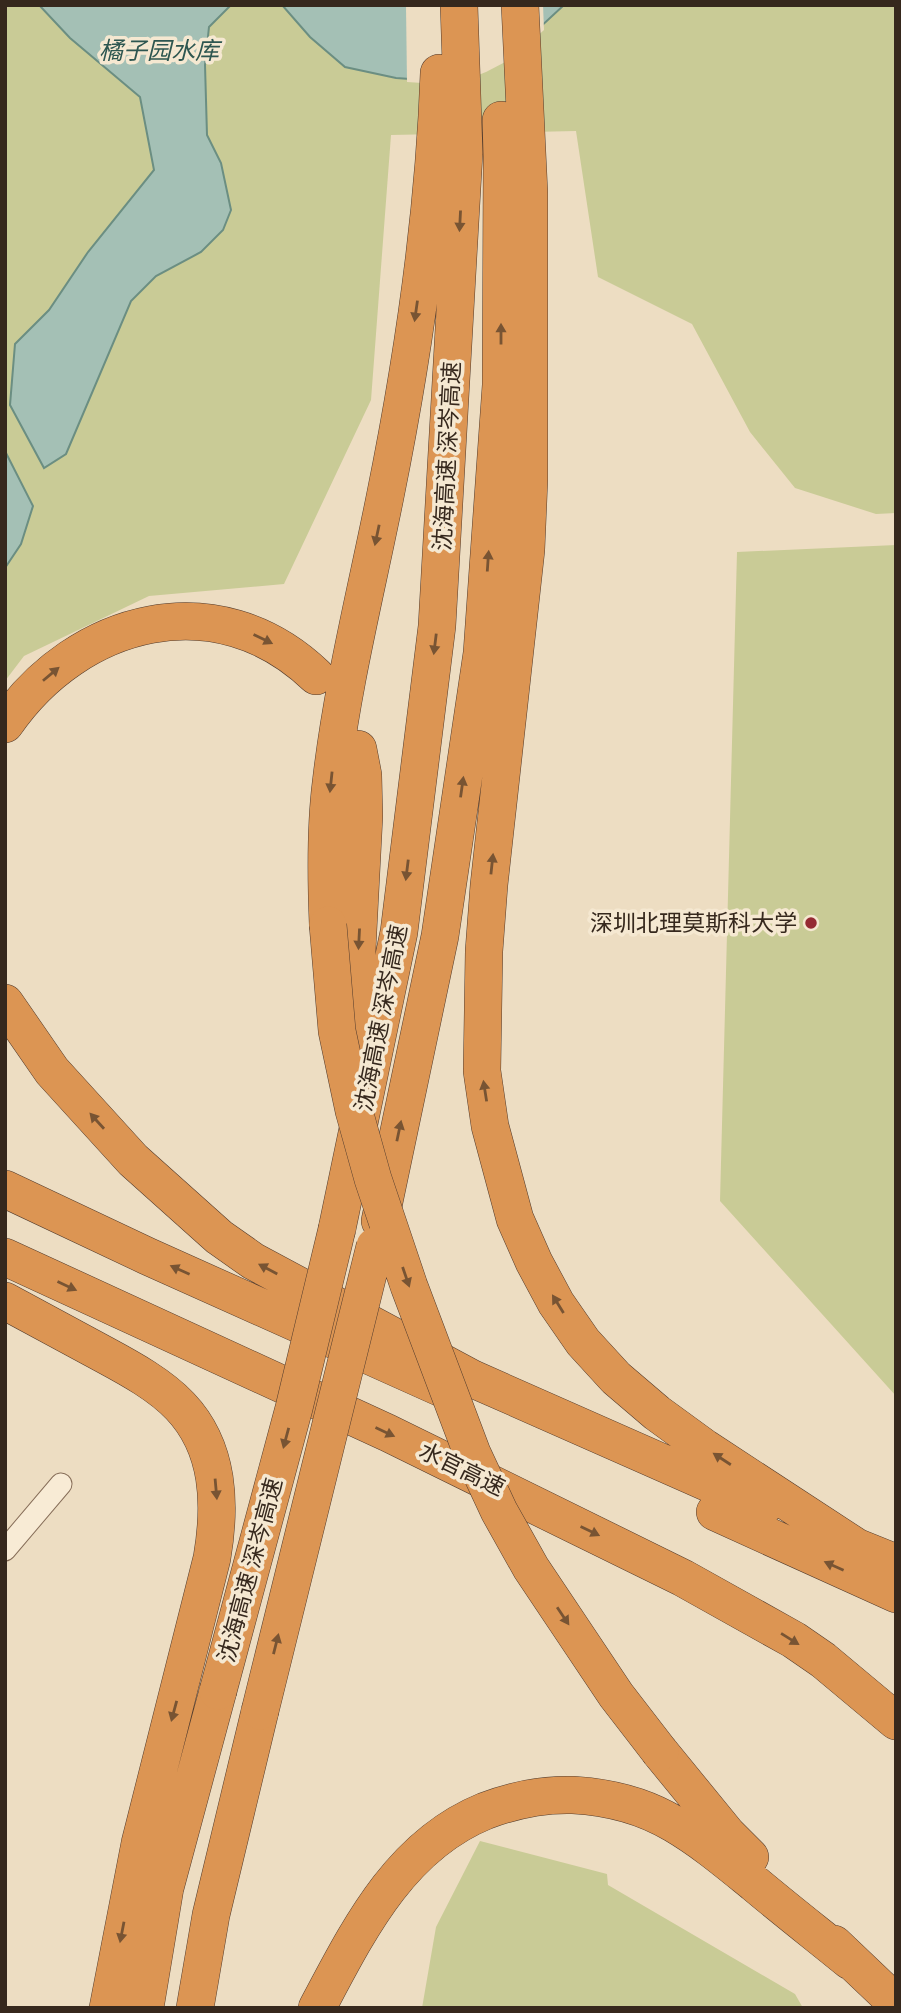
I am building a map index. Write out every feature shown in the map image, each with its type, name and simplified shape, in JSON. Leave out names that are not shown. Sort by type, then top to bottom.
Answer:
[{"type":"highway","points":[[437,5],[439,70],[450,149],[429,223],[386,495],[351,661],[330,786],[328,925],[337,1031],[354,1111],[373,1179],[409,1286],[472,1453],[499,1511],[531,1568],[616,1695],[660,1752],[727,1834],[850,1961]]},
{"type":"highway","name":"沈海高速 深岑高速","points":[[145,2008],[165,1888],[294,1408],[339,1219],[399,932],[437,626],[450,149],[459,5]]},
{"type":"highway","name":"沈海高速 深岑高速","points":[[195,2008],[211,1915],[375,1246],[440,936],[482,653],[515,156],[496,5]]},
{"type":"highway","points":[[520,5],[515,156],[528,480],[526,550],[484,951],[482,1071],[490,1126],[515,1219],[556,1303],[583,1342],[616,1378],[657,1413],[705,1448],[861,1550]]},
{"type":"highway","points":[[5,724],[44,679],[66,661],[93,644],[120,632],[146,625],[203,621],[230,626],[280,648],[316,676]]},
{"type":"highway","points":[[339,1219],[363,851],[363,775],[358,749]]},
{"type":"highway","points":[[5,1003],[52,1071],[132,1160],[219,1237],[253,1261],[473,1380],[896,1563]]},
{"type":"highway","points":[[5,1189],[147,1256],[896,1594]]},
{"type":"highway","name":"水官高速","points":[[5,1257],[388,1433],[683,1578],[794,1640],[823,1660],[896,1721]]},
{"type":"highway","points":[[5,1301],[158,1387],[180,1406],[195,1425],[208,1449],[215,1474],[217,1528],[212,1558],[140,1843],[108,2008]]},
{"type":"highway","points":[[317,2008],[378,1900],[428,1844],[451,1828],[503,1804],[529,1797],[556,1795],[585,1796],[617,1802],[644,1809],[672,1823],[705,1844],[850,1961],[896,2003]]},
{"type":"street","points":[[5,1550],[61,1484]]},
{"type":"green space","points":[[5,5],[896,5],[896,513],[876,514],[795,488],[750,432],[692,324],[598,277],[576,131],[391,135],[371,400],[284,584],[149,596],[24,656],[5,681]]},
{"type":"green space","name":"深圳北理莫斯科大学","points":[[896,545],[896,1396],[720,1201],[737,552]]},
{"type":"green space","points":[[480,1841],[607,1874],[608,1885],[795,1994],[803,2008],[422,2008],[436,1927]]},
{"type":"water","name":"橘子园水库","points":[[39,5],[231,5],[209,27],[205,65],[207,135],[221,163],[231,210],[223,230],[201,252],[156,276],[131,301],[66,454],[44,468],[10,405],[15,344],[49,310],[88,252],[154,170],[140,97],[70,38]]},
{"type":"water","points":[[282,5],[564,5],[509,56],[452,82],[396,78],[345,67],[310,37]]},
{"type":"water","points":[[5,451],[33,506],[21,544],[5,568]]},
{"type":"pier","points":[[406,5],[543,5],[544,30],[511,59],[453,85],[407,82]]},
{"type":"place","name":"深圳北理莫斯科大学","points":[[811,923]]}]
